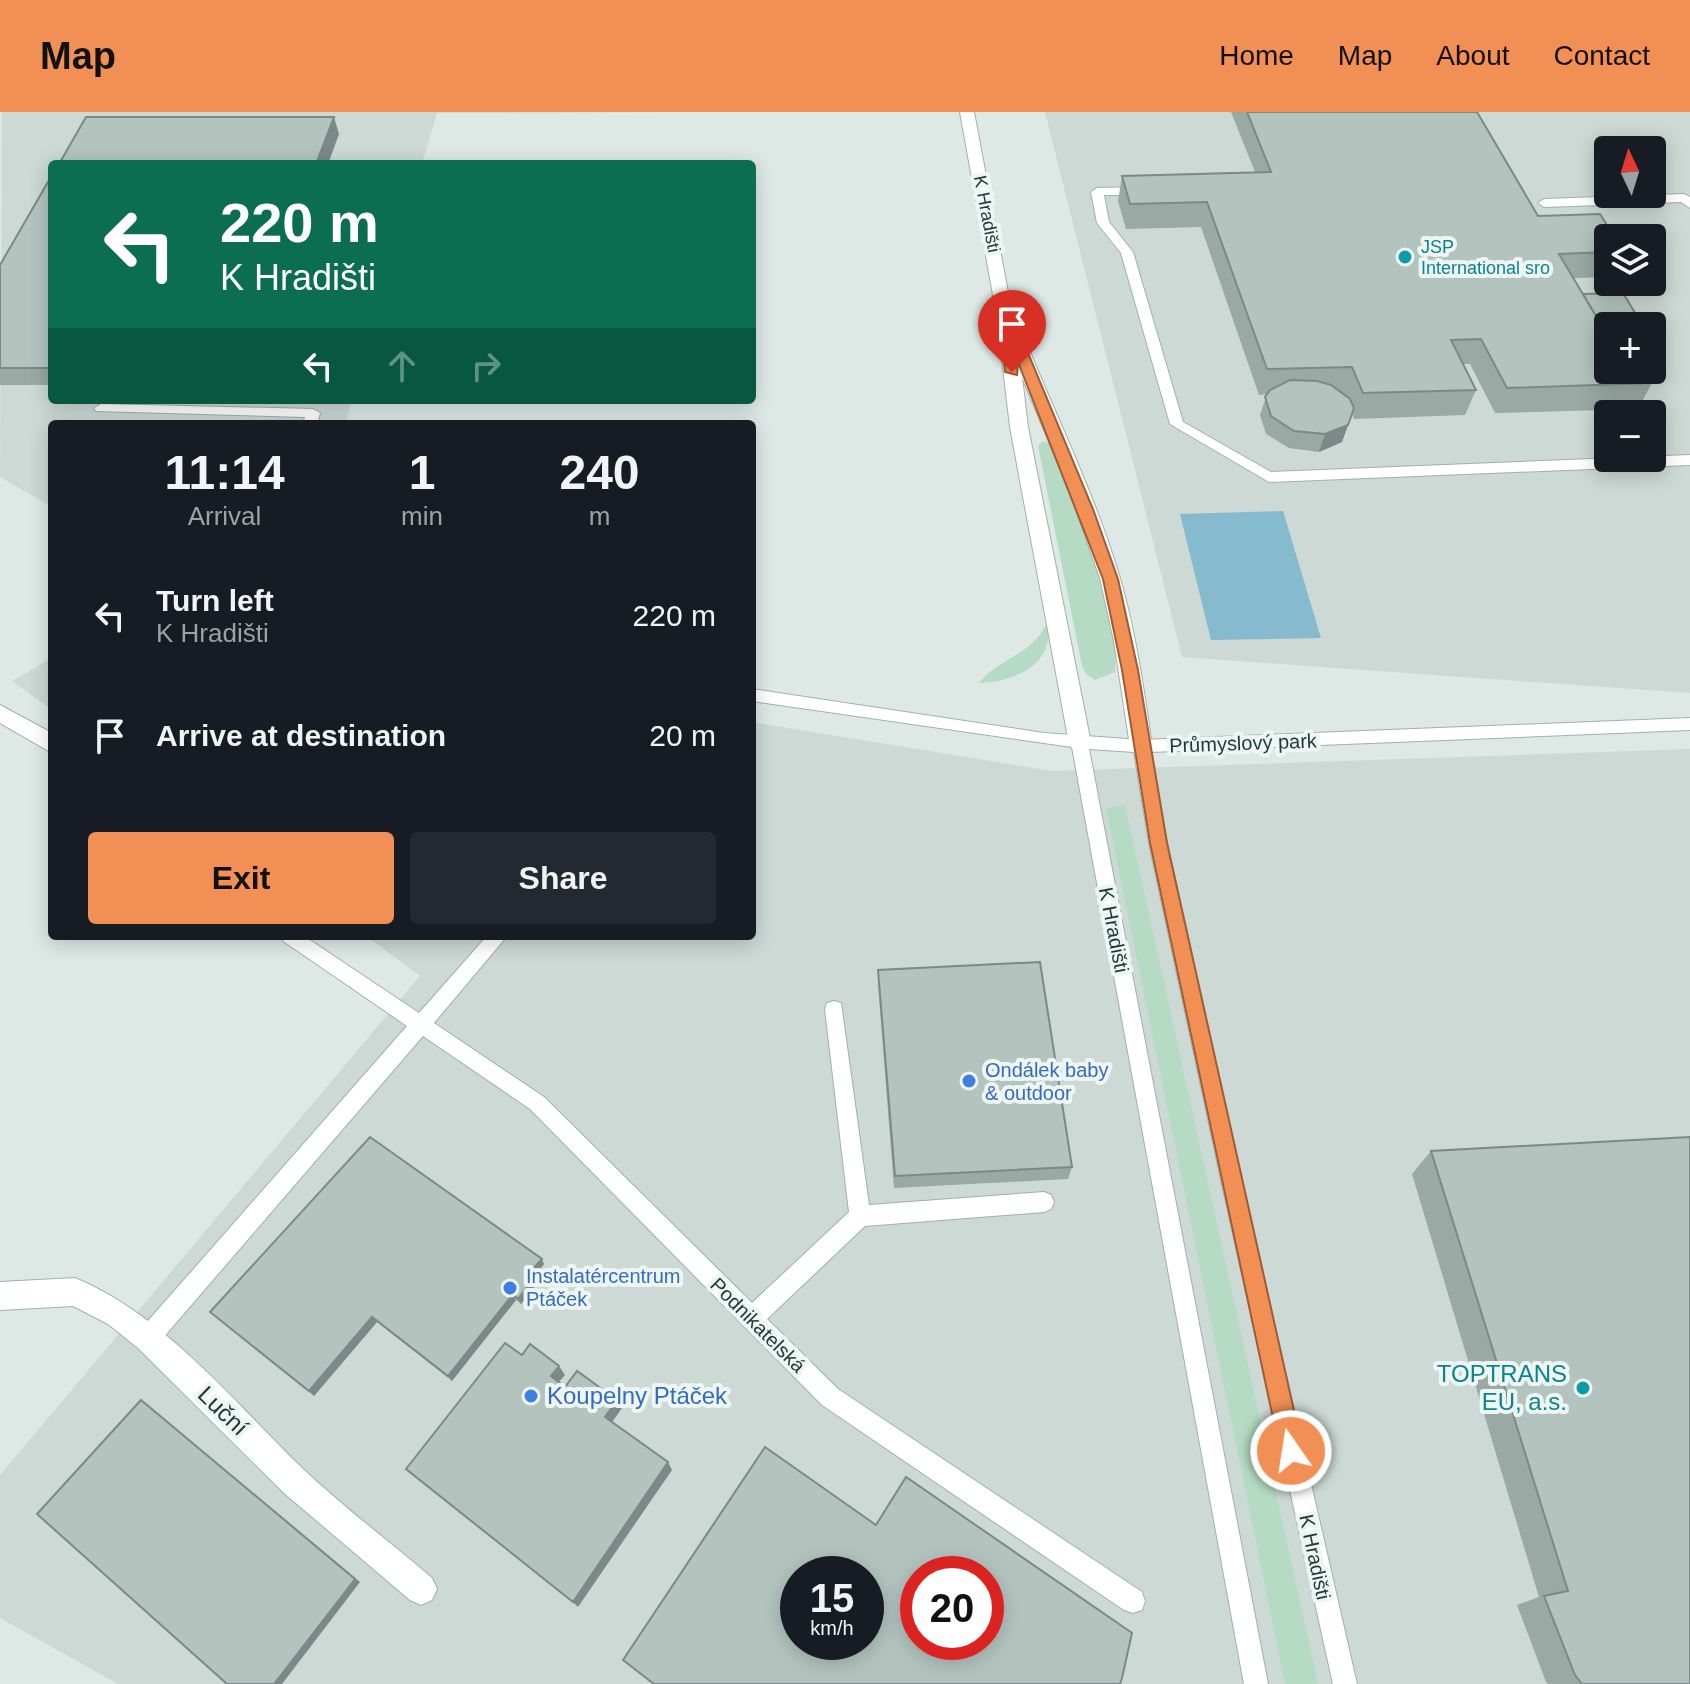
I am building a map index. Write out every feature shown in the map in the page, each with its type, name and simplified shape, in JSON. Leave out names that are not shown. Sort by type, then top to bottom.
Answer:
[{"type":"street","name":"K Hradišti","points":[[967,112],[1006,317],[1019,427],[1080,743]]},
{"type":"street","name":"K Hradišti","points":[[1006,317],[1111,579],[1130,670],[1141,746]]},
{"type":"street","points":[[0,713],[48,742]]},
{"type":"street","name":"Luční","points":[[0,1296],[75,1292],[118,1314],[148,1338],[295,1482],[421,1589]]},
{"type":"lane","points":[[1161,190],[1097,192],[1103,223],[1127,252],[1177,424],[1269,477],[1690,460]]},
{"type":"lane","points":[[1544,203],[1684,198],[1690,204]]},
{"type":"lane","points":[[101,408],[313,413],[311,420]]},
{"type":"lane","name":"Průmyslový park","points":[[756,696],[1080,743],[1141,746],[1690,724]]},
{"type":"lane","name":"K Hradišti","points":[[1080,743],[1256,1684]]},
{"type":"lane","name":"K Hradišti","points":[[1141,746],[1158,843],[1220,1130],[1345,1684]]},
{"type":"lane","name":"Podnikatelská","points":[[295,940],[537,1103],[830,1397],[1133,1601]]},
{"type":"lane","points":[[148,1338],[495,940]]},
{"type":"lane","points":[[834,1009],[860,1216]]},
{"type":"lane","points":[[752,1318],[860,1216],[1044,1202]]},
{"type":"shaded area","points":[[2,112],[688,112],[437,113],[423,160],[48,160],[48,404],[351,404],[346,420],[48,420],[48,505],[0,477]]},
{"type":"shaded area","points":[[1045,112],[1690,112],[1690,693],[1182,657]]},
{"type":"shaded area","points":[[48,660],[48,707],[12,681]]},
{"type":"shaded area","points":[[756,723],[1052,771],[1690,749],[1690,1684],[118,1684],[0,1618],[0,1475],[420,976],[371,940],[756,940]]},
{"type":"green space","points":[[1043,441],[1052,445],[1094,557],[1111,617],[1115,672],[1095,680],[1086,674],[1082,666],[1038,446]]},
{"type":"green space","points":[[1047,623],[1045,650],[1030,668],[1006,679],[979,683],[996,667],[1032,643]]},
{"type":"green space","points":[[1125,805],[1318,1684],[1285,1684],[1106,808]]},
{"type":"water","points":[[1283,511],[1321,638],[1211,640],[1180,514]]},
{"type":"building","name":"JSP International sro","points":[[1247,112],[1477,112],[1538,216],[1600,214],[1606,224],[1594,224],[1594,253],[1559,254],[1594,313],[1594,384],[1623,384],[1507,388],[1481,339],[1451,340],[1476,390],[1363,393],[1352,367],[1267,369],[1207,202],[1130,204],[1122,176],[1271,172]]},
{"type":"building","points":[[86,117],[334,117],[318,160],[61,160]]},
{"type":"building","points":[[48,182],[48,368],[0,368],[0,265]]},
{"type":"building","points":[[1583,294],[1625,296],[1635,312],[1594,312]]},
{"type":"building","points":[[1290,380],[1331,385],[1350,399],[1354,408],[1348,425],[1325,434],[1294,431],[1271,416],[1265,397],[1270,390]]},
{"type":"building","name":"Ondálek baby & outdoor","points":[[1040,962],[1072,1167],[895,1176],[878,970]]},
{"type":"building","points":[[370,1137],[542,1259],[531,1271],[536,1275],[518,1299],[513,1294],[448,1376],[372,1317],[309,1391],[210,1312]]},
{"type":"building","name":"TOPTRANS EU, a.s.","points":[[1690,1137],[1690,1684],[1582,1684],[1575,1675],[1544,1596],[1568,1591],[1431,1151]]},
{"type":"building","points":[[505,1343],[522,1355],[530,1344],[559,1366],[551,1376],[565,1387],[577,1371],[617,1400],[605,1417],[668,1462],[573,1602],[406,1469]]},
{"type":"building","points":[[141,1400],[355,1579],[274,1684],[227,1684],[37,1514]]},
{"type":"building","points":[[765,1447],[876,1525],[906,1477],[1132,1633],[1120,1684],[654,1684],[623,1660]]},
{"type":"place","name":"JSP International sro","points":[[1405,257]]},
{"type":"place","name":"Ondálek baby & outdoor","points":[[969,1081]]},
{"type":"place","name":"Instalatércentrum Ptáček","points":[[510,1288]]},
{"type":"place","name":"TOPTRANS EU, a.s.","points":[[1583,1388]]},
{"type":"place","name":"Koupelny Ptáček","points":[[531,1396]]},
{"type":"route","points":[[1012,372],[1006,317],[1111,579],[1130,670],[1158,843],[1291,1451]]}]
